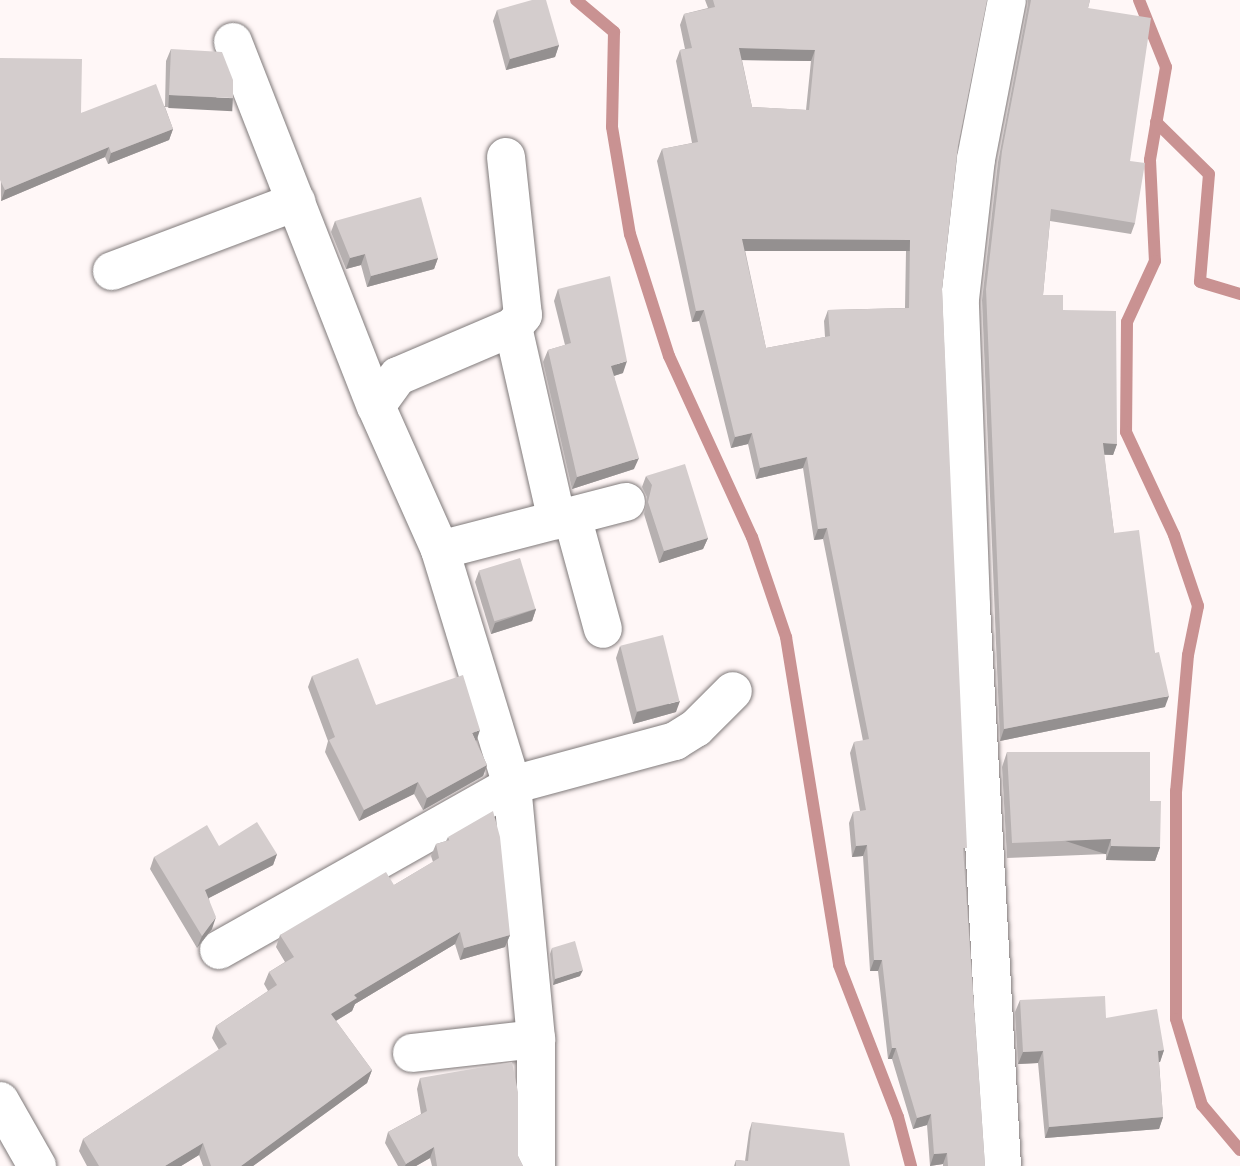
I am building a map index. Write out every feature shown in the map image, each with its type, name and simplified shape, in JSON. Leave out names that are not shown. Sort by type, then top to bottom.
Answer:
[{"type":"street","points":[[998,1165],[971,606],[960,299],[976,159],[1007,0]]},
{"type":"street","points":[[233,42],[376,406],[440,550],[512,785],[536,1039],[536,1166]]},
{"type":"street","points":[[376,406],[398,376],[513,327],[523,315],[506,157]]},
{"type":"street","points":[[112,271],[296,202]]},
{"type":"street","points":[[513,327],[565,518],[603,629]]},
{"type":"street","points":[[440,550],[626,502]]},
{"type":"street","points":[[219,950],[512,785],[676,741],[696,728],[733,691]]},
{"type":"street","points":[[412,1053],[536,1039]]},
{"type":"street","points":[[0,1101],[37,1166]]},
{"type":"building","points":[[532,0],[546,0],[559,45],[510,59],[497,10]]},
{"type":"building","points":[[713,0],[987,0],[958,145],[942,289],[967,848],[963,848],[985,1166],[948,1166],[947,1153],[934,1154],[931,1114],[917,1118],[896,1048],[892,1048],[882,960],[874,960],[867,845],[856,846],[853,812],[866,810],[854,742],[869,739],[827,528],[818,529],[807,457],[760,468],[752,433],[735,437],[704,310],[696,311],[662,149],[698,142],[680,50],[692,48],[684,14],[715,7]],"holes":[[[739,48],[815,50],[809,110],[752,107]],[[742,239],[910,240],[909,308],[828,310],[830,336],[766,348]]]},
{"type":"building","points":[[1031,0],[1090,0],[1088,8],[1151,18],[1130,161],[1145,163],[1135,223],[1051,209],[1043,295],[1063,295],[1063,310],[1116,311],[1117,444],[1103,443],[1114,533],[1139,530],[1155,653],[1159,652],[1169,696],[1004,729],[986,289],[1002,151]]},
{"type":"building","points":[[171,49],[222,52],[233,80],[233,98],[169,95]]},
{"type":"building","points":[[0,58],[82,59],[81,113],[156,84],[173,129],[111,153],[109,147],[5,190],[0,180]]},
{"type":"building","points":[[421,197],[438,258],[371,276],[365,254],[350,258],[335,221]]},
{"type":"building","points":[[610,276],[627,361],[611,366],[639,458],[577,477],[548,350],[571,343],[558,289]]},
{"type":"building","points":[[685,464],[708,538],[664,551],[648,502],[652,485],[646,476]]},
{"type":"building","points":[[520,558],[535,609],[494,621],[479,571]]},
{"type":"building","points":[[663,635],[679,701],[637,712],[620,646]]},
{"type":"building","points":[[358,658],[376,705],[463,675],[480,730],[472,733],[487,765],[427,798],[418,782],[364,810],[329,740],[335,737],[312,676]]},
{"type":"building","points":[[1007,752],[1150,752],[1150,801],[1161,801],[1160,847],[1111,846],[1111,839],[1012,843]]},
{"type":"building","points":[[493,811],[500,837],[510,935],[464,948],[460,932],[354,995],[357,998],[331,1014],[372,1070],[241,1166],[211,1166],[203,1143],[165,1166],[99,1166],[83,1139],[227,1044],[216,1026],[277,985],[269,972],[294,957],[280,935],[386,872],[394,885],[439,858],[436,844],[450,840],[448,837]]},
{"type":"building","points":[[257,822],[277,854],[205,890],[216,917],[202,936],[154,857],[207,825],[219,846]]},
{"type":"building","points":[[575,941],[583,970],[555,979],[552,948]]},
{"type":"building","points":[[1105,996],[1106,1018],[1157,1009],[1164,1050],[1158,1051],[1163,1117],[1049,1127],[1043,1051],[1023,1052],[1020,1000]]},
{"type":"building","points":[[512,1062],[518,1092],[518,1156],[523,1166],[437,1166],[434,1147],[406,1164],[388,1132],[427,1111],[420,1078]]},
{"type":"building","points":[[752,1122],[844,1133],[850,1166],[736,1166],[736,1160],[748,1161]]},
{"type":"waterway","points":[[576,0],[614,32],[612,127],[630,234],[669,356],[752,537],[786,637],[839,965],[898,1117],[911,1166]]},
{"type":"waterway","points":[[1139,0],[1166,67],[1150,160],[1155,261],[1127,322],[1126,432],[1174,535],[1198,606],[1188,655],[1176,791],[1176,1019],[1202,1105],[1240,1150]]},
{"type":"waterway","points":[[1156,122],[1209,174],[1200,282],[1240,294]]}]
